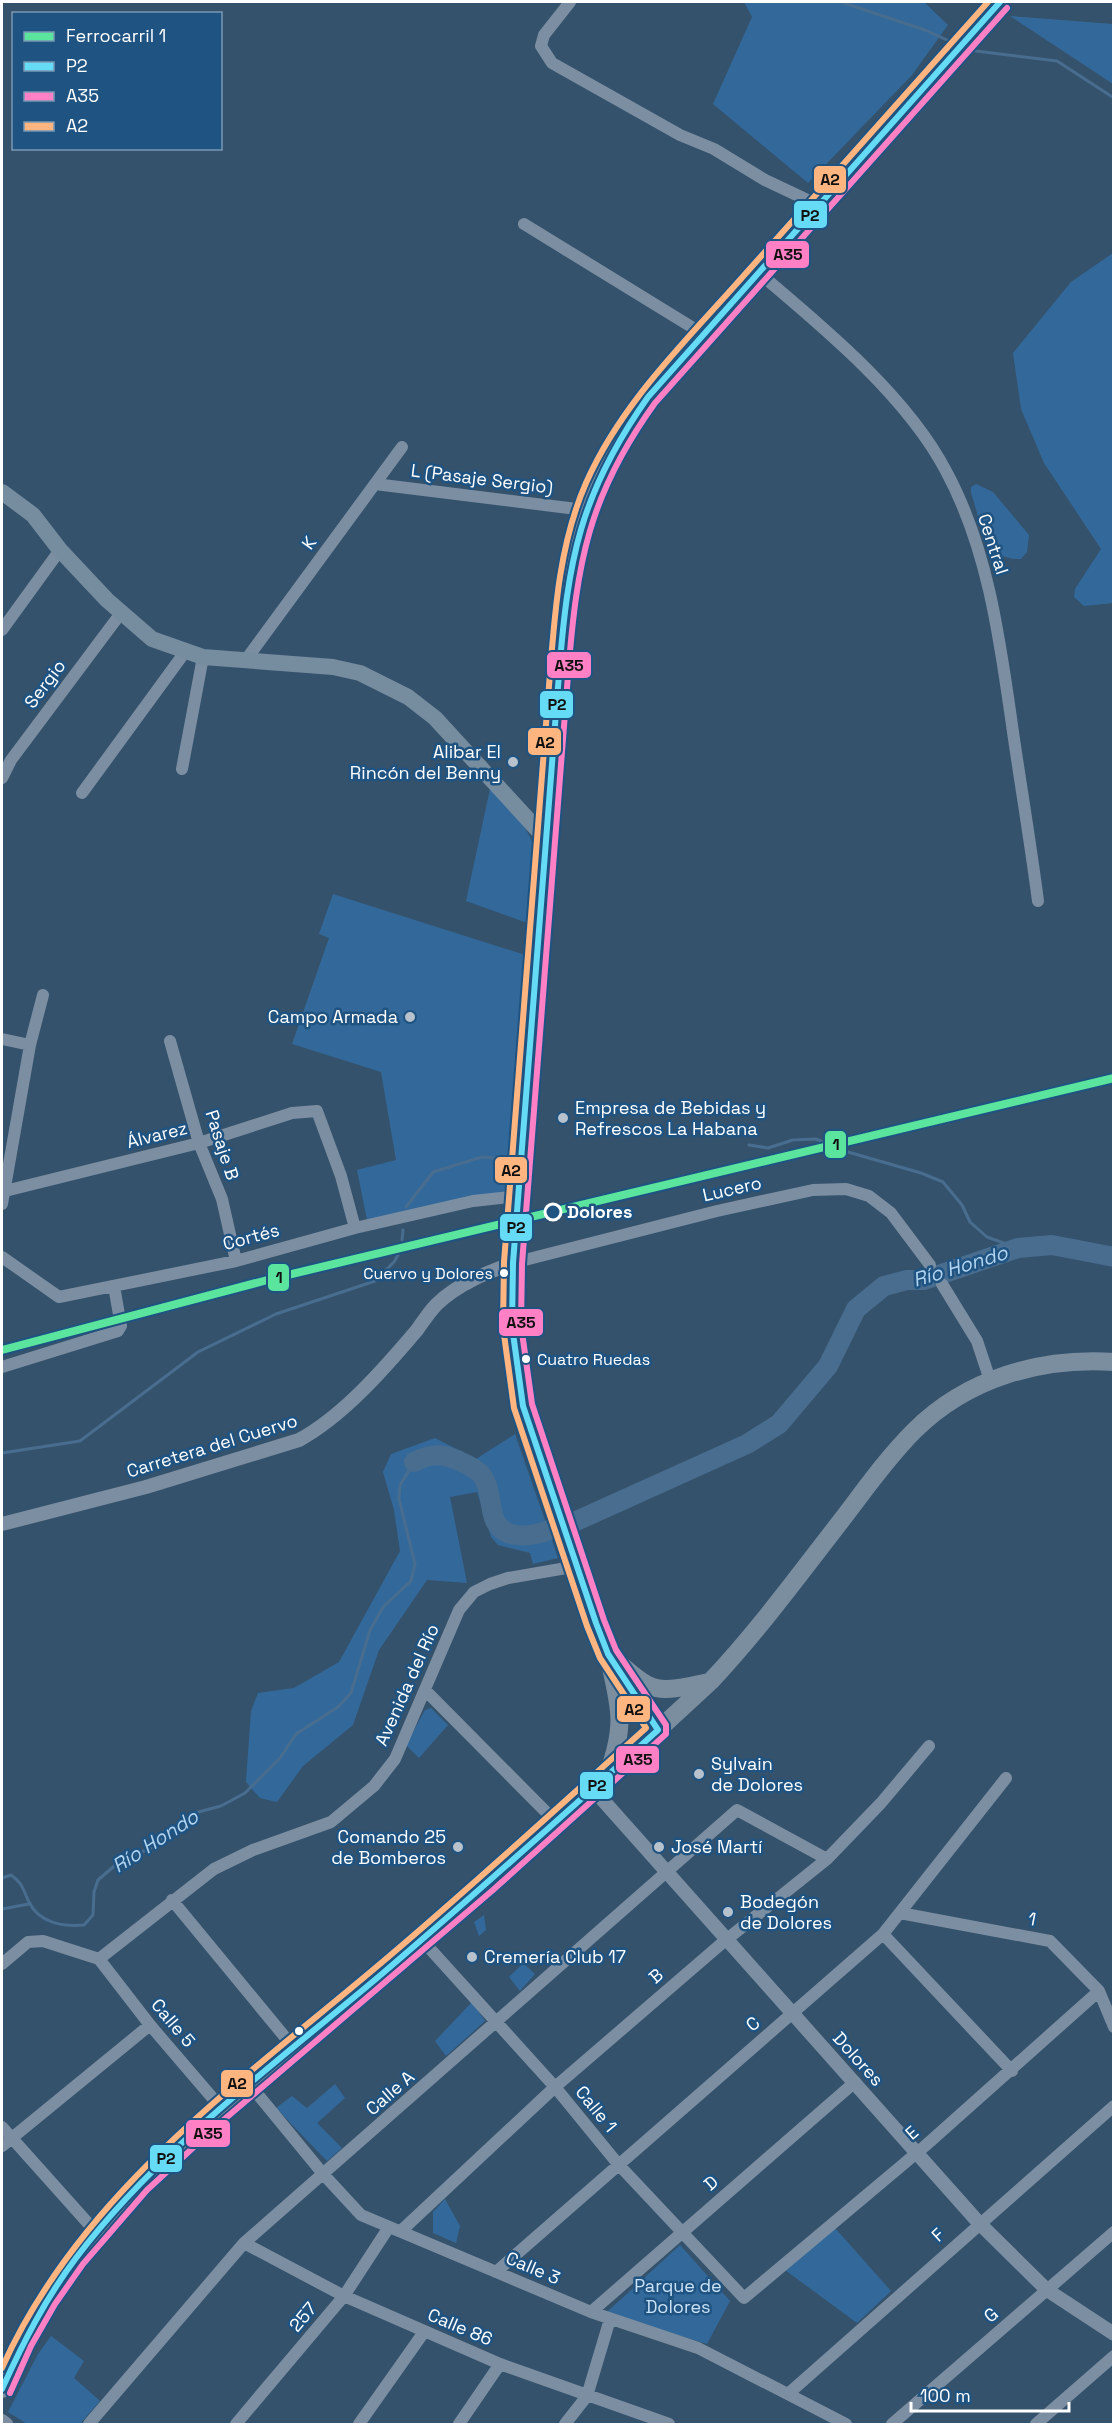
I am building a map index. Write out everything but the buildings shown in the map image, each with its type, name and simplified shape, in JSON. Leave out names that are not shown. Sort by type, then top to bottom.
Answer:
[{"type":"main road","points":[[608,1776],[616,1751],[621,1719],[608,1654],[523,1406],[512,1326],[513,1263],[566,606],[585,510],[607,460],[648,397],[1000,2]]},
{"type":"main road","points":[[2,492],[33,515],[60,550],[121,613],[152,639],[203,657],[342,669],[360,673],[408,697],[435,718],[546,839]]},
{"type":"main road","points":[[2,2389],[31,2323],[95,2231],[137,2185],[222,2109],[422,1940],[608,1776],[711,1681],[752,1637],[885,1464],[915,1430],[949,1402],[990,1380],[1039,1366],[1087,1360],[1113,1362]]},
{"type":"main road","points":[[608,1654],[645,1685],[658,1690],[711,1681]]},
{"type":"main road","points":[[608,1654],[658,1730]]},
{"type":"street","points":[[570,2],[544,35],[541,46],[552,63],[670,129],[714,149],[765,180],[820,206]]},
{"type":"street","points":[[524,224],[703,334]]},
{"type":"street","name":"Central","points":[[759,273],[802,310],[904,408],[946,470],[964,512],[985,575],[1005,677],[1038,901]]},
{"type":"street","name":"K","points":[[245,661],[402,447]]},
{"type":"street","name":"L (Pasaje Sergio)","points":[[375,484],[585,510]]},
{"type":"street","points":[[4,623],[60,550]]},
{"type":"street","name":"Sergio","points":[[2,778],[11,760],[121,613]]},
{"type":"street","points":[[82,793],[185,652]]},
{"type":"street","points":[[182,769],[203,657]]},
{"type":"street","points":[[2,1204],[30,1045],[43,995]]},
{"type":"street","points":[[2,1039],[30,1045]]},
{"type":"street","name":"Pasaje B","points":[[170,1041],[199,1143],[222,1199],[236,1261]]},
{"type":"street","name":"Álvarez","points":[[5,1191],[199,1143],[292,1113],[317,1111],[341,1176],[355,1228]]},
{"type":"street","name":"Lucero","points":[[513,1263],[728,1208],[813,1190],[846,1188],[869,1196],[891,1213],[930,1265]]},
{"type":"street","name":"Cortés","points":[[2,1257],[59,1297],[236,1261],[355,1228],[473,1201],[520,1196]]},
{"type":"street","name":"Carretera del Cuervo","points":[[2,1524],[157,1484],[299,1440],[321,1428],[343,1408],[436,1305],[470,1280],[513,1263]]},
{"type":"street","points":[[942,1284],[977,1341],[990,1380]]},
{"type":"street","points":[[2,1355],[7,1366],[118,1331],[121,1326],[114,1286]]},
{"type":"street","name":"Avenida del Río","points":[[99,1959],[214,1869],[253,1850],[331,1822],[374,1786],[395,1759],[459,1610],[474,1592],[508,1578],[578,1566]]},
{"type":"street","points":[[425,1690],[556,1822]]},
{"type":"street","name":"B","points":[[395,2229],[728,1938],[827,1859],[881,1803],[929,1746]]},
{"type":"street","name":"C","points":[[496,2272],[883,1934],[1006,1778]]},
{"type":"street","name":"Dolores","points":[[593,1788],[979,2223],[1047,2290],[1113,2334]]},
{"type":"street","name":"Calle A","points":[[89,2424],[244,2243],[737,1810],[827,1859]]},
{"type":"street","points":[[172,1900],[294,2048]]},
{"type":"street","name":"1","points":[[900,1913],[1050,1941],[1099,1991],[1113,2027]]},
{"type":"street","points":[[883,1934],[1012,2071]]},
{"type":"street","name":"Calle 1","points":[[422,1940],[555,2087],[618,2164],[744,2298]]},
{"type":"street","points":[[2,1964],[28,1942],[56,1944],[99,1959]]},
{"type":"street","name":"Calle 5","points":[[99,1959],[150,2025],[222,2109]]},
{"type":"street","name":"E","points":[[744,2298],[1012,2071],[1099,1991]]},
{"type":"street","points":[[6,2142],[150,2025]]},
{"type":"street","name":"D","points":[[591,2312],[855,2082]]},
{"type":"street","name":"Calle 3","points":[[250,2085],[324,2175],[362,2215],[591,2312],[698,2348],[846,2424]]},
{"type":"street","name":"F","points":[[788,2394],[1113,2106]]},
{"type":"street","points":[[2,2127],[6,2142],[95,2231]]},
{"type":"street","name":"257","points":[[236,2424],[344,2296],[395,2229]]},
{"type":"street","name":"G","points":[[892,2424],[1113,2232]]},
{"type":"street","name":"Calle 86","points":[[244,2243],[344,2296],[424,2332],[500,2364],[665,2424]]},
{"type":"street","points":[[565,2424],[587,2396],[610,2319]]},
{"type":"street","points":[[359,2424],[424,2332]]},
{"type":"street","points":[[1036,2424],[1113,2356]]},
{"type":"street","points":[[459,2424],[500,2364]]},
{"type":"street","points":[[2,2421],[6,2424]]},
{"type":"green space","points":[[744,2],[924,2],[948,25],[912,75],[808,183],[713,104],[752,17]]},
{"type":"green space","points":[[1010,16],[1113,24],[1113,84]]},
{"type":"green space","points":[[1113,253],[1113,603],[1084,606],[1074,597],[1075,589],[1101,549],[1044,463],[1021,409],[1013,353],[1071,282]]},
{"type":"green space","points":[[976,484],[993,492],[1029,535],[1027,552],[1021,559],[1008,558],[999,553],[985,537],[971,493],[971,487]]},
{"type":"green space","points":[[490,789],[520,822],[535,850],[538,881],[533,925],[466,901]]},
{"type":"green space","name":"Campo Armada","points":[[333,894],[525,955],[506,1192],[367,1220],[357,1170],[396,1160],[381,1072],[292,1044],[329,938],[319,934]]},
{"type":"green space","points":[[515,1434],[558,1558],[533,1564],[530,1553],[498,1545],[491,1537],[477,1492],[450,1497],[467,1583],[427,1580],[379,1650],[353,1725],[303,1766],[277,1802],[260,1798],[246,1782],[251,1711],[258,1693],[294,1688],[339,1662],[400,1551],[394,1510],[383,1472],[391,1454],[435,1438],[476,1459]]},
{"type":"green space","points":[[431,1708],[448,1725],[419,1758],[406,1745],[425,1710]]},
{"type":"green space","points":[[484,1915],[486,1930],[479,1936],[474,1922]]},
{"type":"green space","points":[[523,1963],[535,1974],[520,1991],[509,1977]]},
{"type":"green space","points":[[472,2002],[485,2021],[446,2056],[435,2041]]},
{"type":"green space","points":[[335,2084],[345,2098],[317,2123],[342,2148],[327,2161],[276,2108],[292,2096],[307,2108]]},
{"type":"green space","points":[[445,2199],[460,2226],[456,2243],[433,2233],[433,2212]]},
{"type":"green space","points":[[835,2228],[891,2291],[857,2323],[785,2270]]},
{"type":"green space","name":"Parque de Dolores","points":[[680,2245],[730,2301],[707,2344],[606,2313]]},
{"type":"green space","points":[[51,2336],[84,2361],[74,2378],[100,2401],[80,2424],[27,2424],[8,2412],[38,2354]]},
{"type":"waterway","points":[[841,2],[925,30],[947,40]]},
{"type":"waterway","points":[[968,50],[1057,61],[1114,98]]},
{"type":"waterway","points":[[749,1145],[768,1148],[793,1140],[816,1139],[848,1152],[921,1173],[943,1182],[962,1205],[970,1222],[987,1237],[1018,1248]]},
{"type":"waterway","points":[[406,1207],[433,1172],[482,1157],[505,1159]]},
{"type":"waterway","points":[[402,1240],[403,1230]]},
{"type":"waterway","name":"Río Hondo","points":[[574,1522],[747,1444],[779,1424],[828,1366],[856,1309],[884,1286],[907,1280],[924,1280],[1018,1248],[1052,1245],[1114,1257]]},
{"type":"waterway","points":[[2,1453],[80,1441],[198,1352],[276,1314],[375,1281],[398,1255]]},
{"type":"waterway","name":"Río Hondo","points":[[414,1462],[425,1457],[440,1455],[476,1469],[487,1484],[494,1518],[498,1526],[505,1531],[512,1534],[529,1535],[554,1528]]},
{"type":"waterway","name":"Río Hondo","points":[[2,1878],[11,1875],[15,1878],[33,1909],[45,1919],[60,1924],[84,1925],[93,1915],[94,1892],[98,1880],[120,1861],[151,1848],[191,1814],[221,1806],[245,1793],[280,1758],[296,1734],[338,1707],[351,1693],[370,1630],[384,1606],[411,1581],[415,1564],[399,1499],[400,1485],[414,1462]]},
{"type":"waterway","points":[[2,1909],[29,1904]]},
{"type":"rail line","name":"1","points":[[2,1350],[275,1278],[1114,1078]]},
{"type":"transit line","name":"A2","points":[[2,2368],[34,2307],[73,2250],[116,2197],[164,2148],[215,2102],[443,1910],[646,1728],[600,1658],[587,1626],[514,1408],[503,1327],[504,1262],[550,673],[560,576],[570,529],[586,483],[601,453],[637,398],[680,346],[988,2]]},
{"type":"transit line","name":"P2","points":[[2,2389],[54,2289],[76,2258],[144,2179],[261,2073],[418,1943],[658,1730],[608,1654],[596,1623],[523,1406],[512,1326],[513,1263],[559,674],[573,561],[592,497],[625,432],[648,397],[1000,2]]},
{"type":"transit line","name":"A35","points":[[10,2393],[31,2346],[55,2304],[83,2264],[147,2190],[220,2123],[493,1890],[666,1734],[666,1725],[616,1650],[604,1620],[532,1404],[521,1325],[522,1264],[568,675],[582,564],[600,500],[614,469],[655,403],[1007,8]]},
{"type":"place","name":"Alibar El Rincón del Benny","points":[[513,762]]},
{"type":"place","name":"Campo Armada","points":[[410,1017]]},
{"type":"place","name":"Empresa de Bebidas y Refrescos La Habana","points":[[563,1118]]},
{"type":"place","name":"Dolores","points":[[553,1212]]},
{"type":"place","name":"Cuervo y Dolores","points":[[504,1273]]},
{"type":"place","name":"Cuatro Ruedas","points":[[526,1359]]},
{"type":"place","name":"Sylvain de Dolores","points":[[699,1774]]},
{"type":"place","name":"Comando 25 de Bomberos","points":[[458,1847]]},
{"type":"place","name":"José Martí","points":[[659,1847]]},
{"type":"place","name":"Bodegón de Dolores","points":[[728,1912]]},
{"type":"place","name":"Cremería Club 17","points":[[472,1957]]}]
